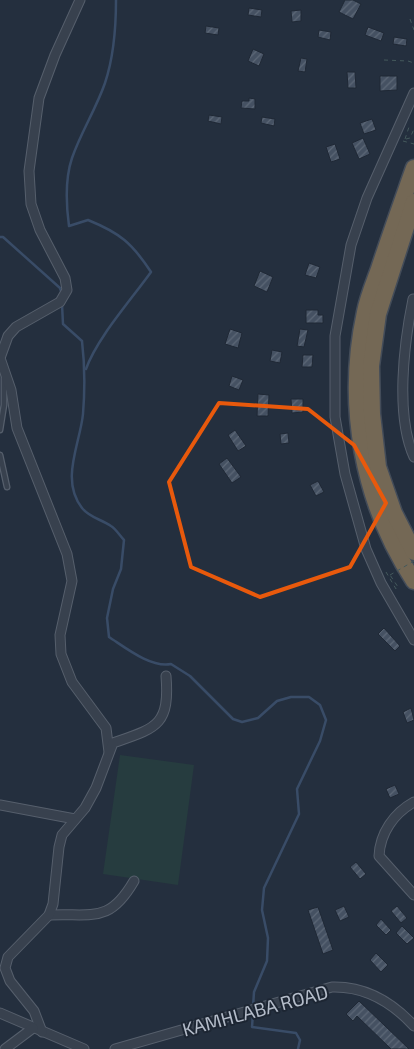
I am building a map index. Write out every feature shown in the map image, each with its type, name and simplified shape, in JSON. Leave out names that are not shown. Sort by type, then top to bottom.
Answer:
[{"type":"highway","points":[[414,168],[365,311],[357,363],[357,422],[364,465],[377,506],[404,566],[414,581]]},
{"type":"highway","points":[[414,202],[378,314],[371,366],[372,414],[378,467],[394,513],[414,552]]},
{"type":"street","points":[[80,0],[54,55],[39,98],[29,170],[31,204],[40,230],[64,278],[67,290],[60,302],[25,320],[8,336],[1,353],[4,371],[11,390],[17,428],[67,554],[71,570],[72,581],[60,635],[65,669],[79,694],[106,728],[109,752]]},
{"type":"street","points":[[414,93],[367,198],[351,245],[335,336],[335,417],[345,474],[366,549],[381,583],[414,640]]},
{"type":"street","points":[[413,299],[404,340],[404,402],[414,455]]},
{"type":"street","points":[[42,1032],[34,1011],[10,981],[5,968],[8,957],[49,915],[53,904],[62,835],[85,808],[96,788],[113,743],[155,726],[163,718],[166,706],[166,676]]},
{"type":"street","points":[[414,802],[383,832],[379,856],[414,895]]},
{"type":"street","points":[[0,805],[75,819]]},
{"type":"street","points":[[49,915],[105,913],[116,907],[126,896],[134,881]]},
{"type":"street","name":"KAMHLABA ROAD","points":[[115,1049],[332,987],[362,990],[386,1000],[414,1026]]},
{"type":"street","points":[[0,1013],[84,1049]]},
{"type":"street","points":[[5,1049],[33,1028]]},
{"type":"lane","points":[[0,430],[4,411],[4,371]]},
{"type":"lane","points":[[0,455],[7,487]]},
{"type":"path","points":[[410,19],[414,30]]},
{"type":"path","points":[[384,60],[408,61],[414,64]]},
{"type":"path","points":[[405,139],[410,138],[414,130]]},
{"type":"path","points":[[401,140],[414,144]]},
{"type":"path","points":[[383,568],[396,589],[398,587],[390,575],[414,561]]},
{"type":"highlighted area","points":[[219,403],[308,409],[354,445],[386,503],[350,567],[260,597],[191,567],[169,482]]},
{"type":"green space","points":[[120,755],[194,765],[178,885],[103,874]]},
{"type":"building","points":[[345,0],[353,0],[361,4],[353,19],[339,12]]},
{"type":"building","points":[[249,8],[262,10],[261,17],[248,15]]},
{"type":"building","points":[[301,10],[301,21],[292,22],[291,11]]},
{"type":"building","points":[[206,26],[219,28],[218,35],[205,33]]},
{"type":"building","points":[[368,27],[384,33],[381,41],[365,35]]},
{"type":"building","points":[[319,30],[331,32],[330,40],[318,37]]},
{"type":"building","points":[[394,37],[407,39],[406,46],[393,44]]},
{"type":"building","points":[[253,49],[264,54],[259,66],[248,61]]},
{"type":"building","points":[[301,58],[307,59],[305,72],[298,71]]},
{"type":"building","points":[[347,72],[355,72],[356,88],[348,88]]},
{"type":"building","points":[[380,76],[397,76],[397,90],[380,91]]},
{"type":"building","points":[[249,98],[255,99],[255,109],[241,108],[242,101],[249,101]]},
{"type":"building","points":[[209,115],[222,117],[221,124],[208,121]]},
{"type":"building","points":[[262,117],[275,119],[274,126],[261,123]]},
{"type":"building","points":[[372,119],[376,130],[364,134],[360,123]]},
{"type":"building","points":[[363,138],[370,154],[359,159],[352,143]]},
{"type":"building","points":[[335,144],[340,159],[331,162],[326,147]]},
{"type":"building","points":[[309,263],[320,267],[316,278],[305,275]]},
{"type":"building","points":[[260,271],[273,277],[267,292],[254,286]]},
{"type":"building","points":[[306,310],[318,310],[318,315],[323,315],[323,323],[306,323]]},
{"type":"building","points":[[230,329],[242,333],[238,348],[225,344]]},
{"type":"building","points":[[300,329],[308,330],[304,347],[297,346]]},
{"type":"building","points":[[272,350],[282,352],[280,363],[270,361]]},
{"type":"building","points":[[303,355],[313,355],[312,367],[302,367]]},
{"type":"building","points":[[232,376],[243,380],[239,390],[229,386]]},
{"type":"building","points":[[258,394],[269,395],[268,416],[257,416]]},
{"type":"building","points":[[291,399],[303,399],[303,412],[292,413]]},
{"type":"building","points":[[235,430],[246,446],[238,451],[228,435]]},
{"type":"building","points":[[288,433],[289,443],[281,444],[280,434]]},
{"type":"building","points":[[227,458],[241,477],[232,483],[219,464]]},
{"type":"building","points":[[318,481],[324,492],[316,496],[310,485]]},
{"type":"building","points":[[384,628],[400,646],[395,651],[378,634]]},
{"type":"building","points":[[411,708],[414,720],[407,723],[403,712]]},
{"type":"building","points":[[395,785],[399,794],[390,798],[386,789]]},
{"type":"building","points":[[356,862],[366,874],[360,879],[350,867]]},
{"type":"building","points":[[344,906],[349,917],[340,921],[335,910]]},
{"type":"building","points":[[397,906],[407,918],[401,923],[391,911]]},
{"type":"building","points":[[318,907],[333,950],[323,954],[308,910]]},
{"type":"building","points":[[381,919],[391,930],[386,935],[376,925]]},
{"type":"building","points":[[402,926],[414,938],[407,944],[396,933]]},
{"type":"building","points":[[376,953],[388,965],[381,972],[370,960]]},
{"type":"building","points":[[359,1001],[409,1049],[391,1049],[357,1016],[353,1021],[346,1014]]},
{"type":"waterway","points":[[86,369],[106,332],[151,272],[138,253],[109,230],[88,220],[69,226],[67,209],[68,174],[72,158],[101,93],[111,63],[116,21],[116,0]]},
{"type":"waterway","points":[[0,237],[3,237],[60,288],[62,294]]},
{"type":"waterway","points":[[62,304],[63,324],[82,341],[84,359],[83,414],[73,462],[72,486],[82,508],[92,516],[113,527],[124,540],[121,569],[113,589],[107,618],[109,637],[147,660],[155,663],[171,664],[190,676],[233,719],[242,722],[258,718],[277,701],[291,697],[309,697],[320,705],[326,720],[320,741],[297,789],[299,814],[264,888],[262,910],[268,938],[267,961],[254,992],[253,1007]]},
{"type":"waterway","points":[[253,1013],[252,1027],[296,1033],[300,1040],[298,1049]]}]
